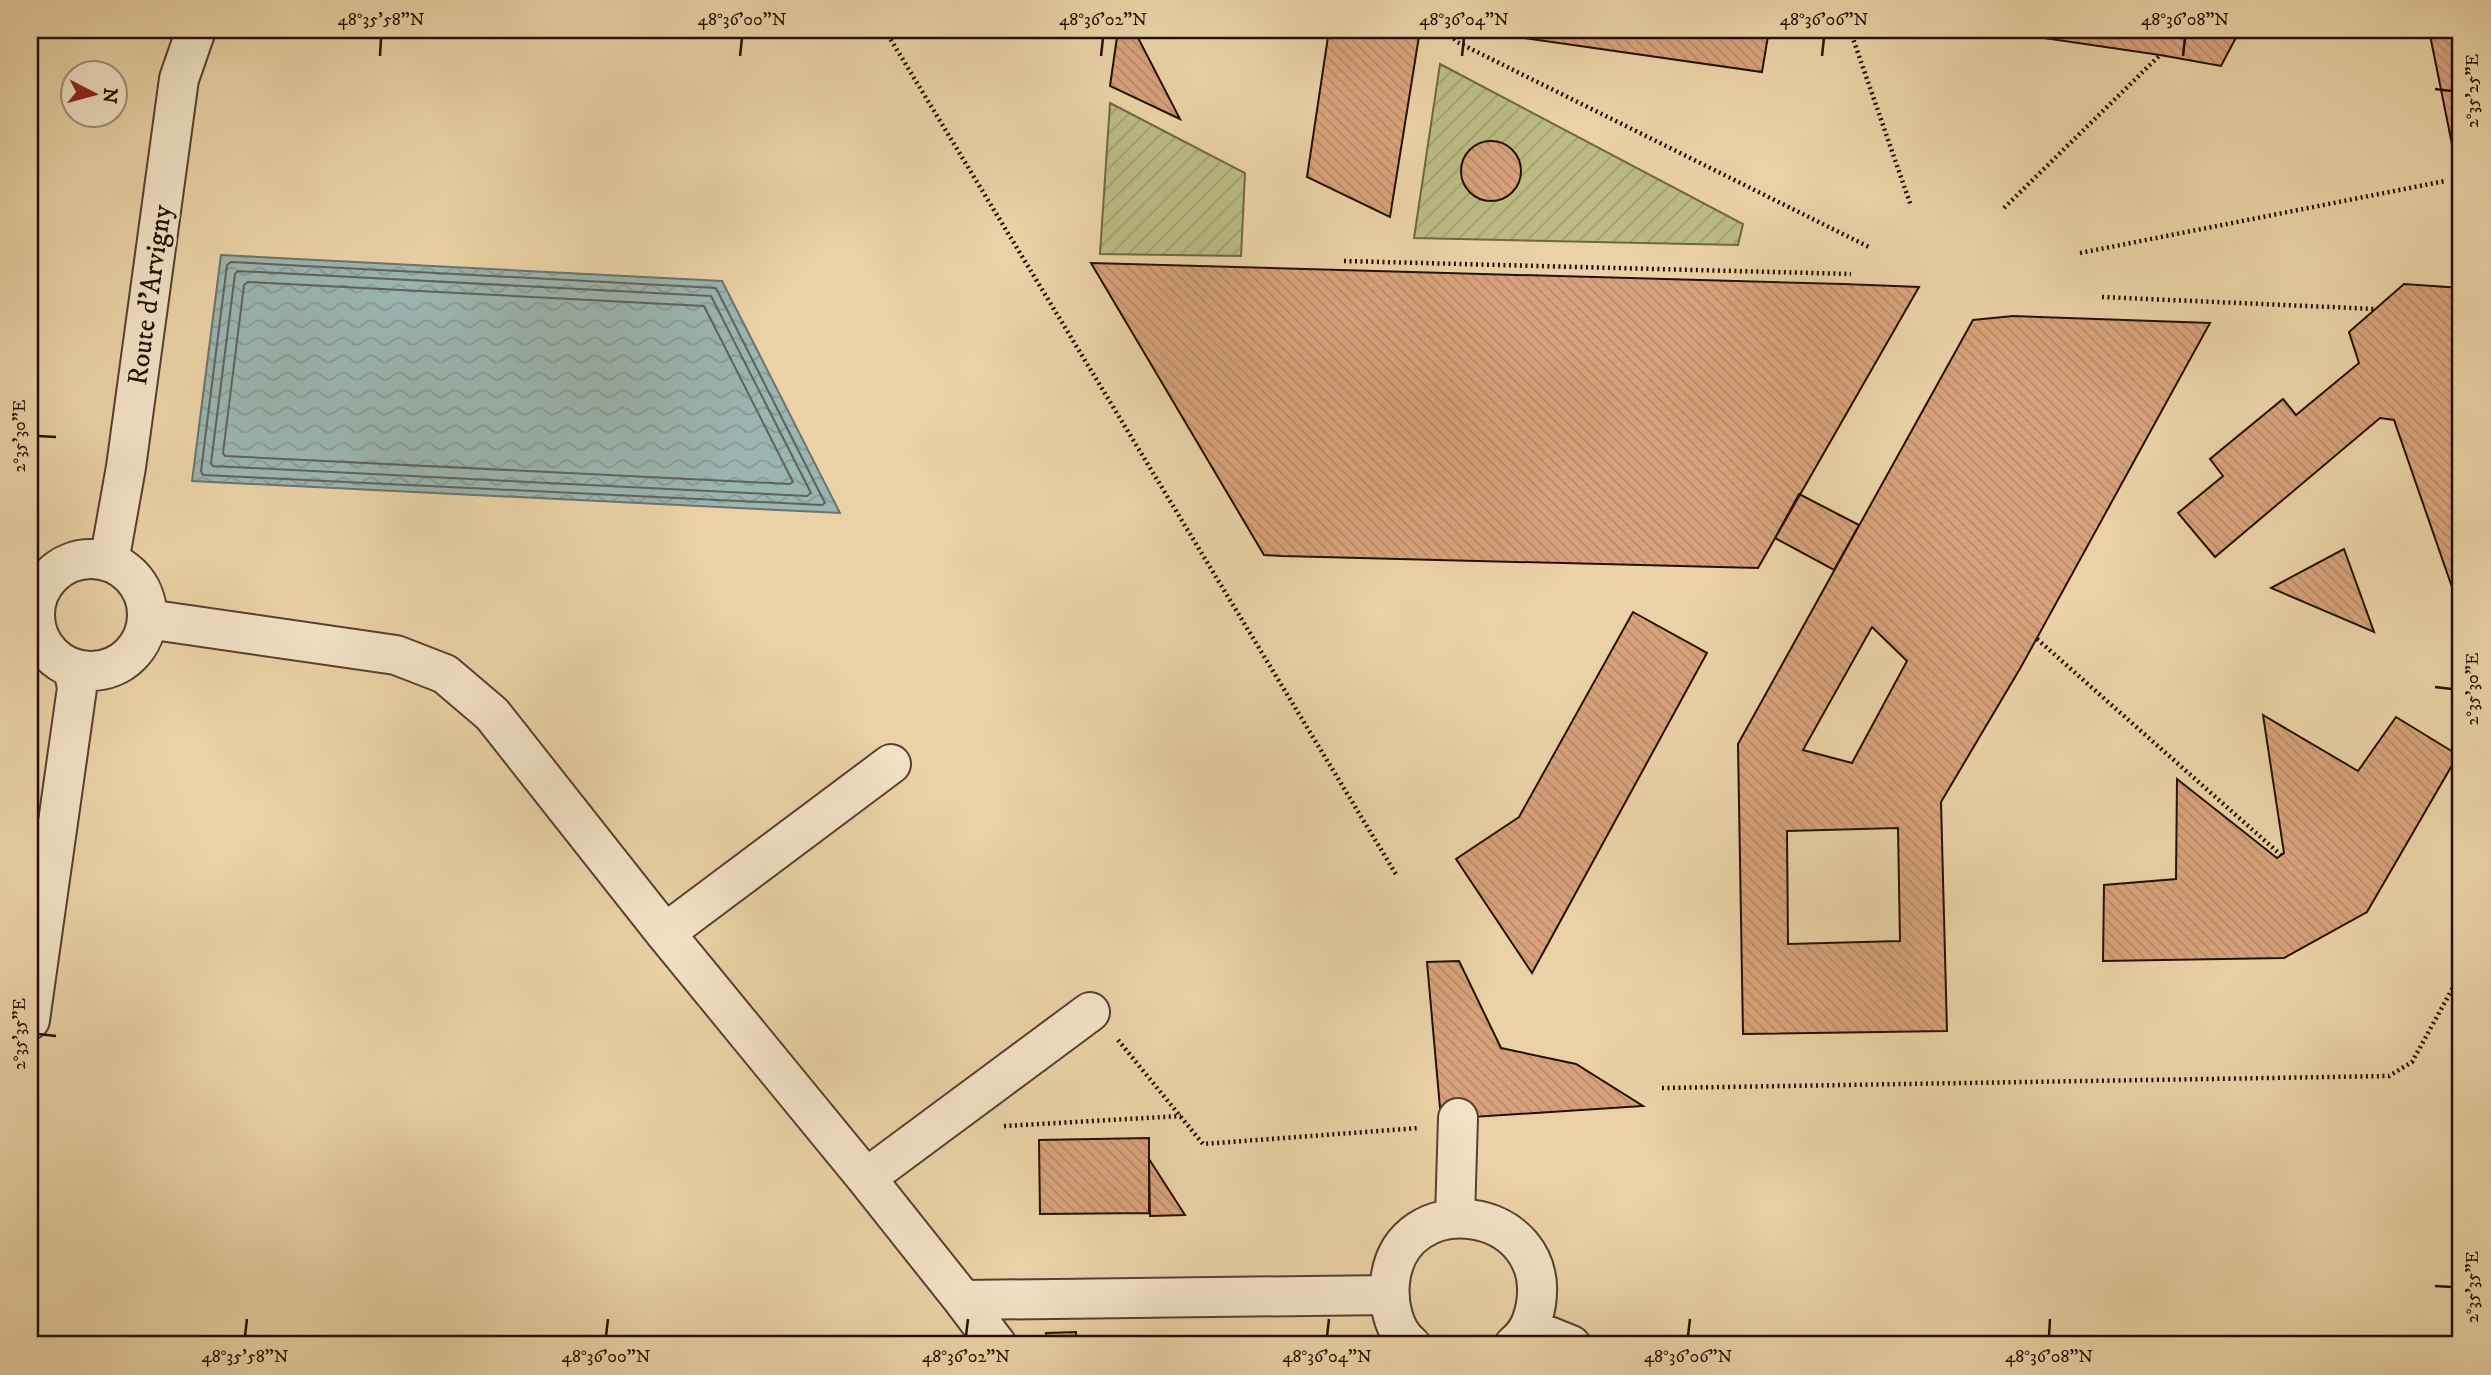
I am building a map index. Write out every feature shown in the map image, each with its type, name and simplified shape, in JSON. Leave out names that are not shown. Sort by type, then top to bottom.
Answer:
[{"type":"street","name":"Route d'Arvigny","points":[[108,562],[126,467],[179,79],[196,30]]},
{"type":"street","points":[[90,558],[108,562],[124,569],[138,582],[146,600],[147,619],[139,643],[122,662],[107,669],[91,671],[74,668],[57,660],[45,646],[33,610],[47,579],[59,568],[90,558]]},
{"type":"street","points":[[147,619],[396,655],[445,674],[492,714],[665,933],[866,1178],[996,1345]]},
{"type":"street","points":[[30,1020],[77,688],[74,668]]},
{"type":"street","points":[[665,933],[891,764]]},
{"type":"street","points":[[866,1178],[1090,1012]]},
{"type":"street","points":[[1454,1217],[1458,1118]]},
{"type":"street","points":[[1411,1345],[1394,1320],[1389,1295],[1391,1272],[1400,1252],[1414,1235],[1433,1223],[1454,1217],[1477,1218],[1501,1227],[1521,1244],[1533,1266],[1538,1292],[1534,1317],[1522,1337],[1571,1345]]},
{"type":"street","points":[[963,1300],[1389,1295]]},
{"type":"path","points":[[886,30],[1397,876]]},
{"type":"path","points":[[1447,30],[1457,42],[1869,247]]},
{"type":"path","points":[[1850,30],[1911,206]]},
{"type":"path","points":[[2004,208],[2160,54]]},
{"type":"path","points":[[2080,253],[2445,181]]},
{"type":"path","points":[[1344,261],[1851,274]]},
{"type":"path","points":[[2102,297],[2376,309]]},
{"type":"path","points":[[2037,639],[2281,855]]},
{"type":"path","points":[[1662,1088],[2389,1076],[2412,1062],[2461,973]]},
{"type":"path","points":[[1090,1012],[1102,1020],[1203,1144],[1422,1128],[1457,1165]]},
{"type":"path","points":[[1001,1126],[1181,1116]]},
{"type":"green space","points":[[1440,64],[1743,224],[1738,245],[1414,238]]},
{"type":"green space","points":[[1110,103],[1245,173],[1241,256],[1100,254]]},
{"type":"water","points":[[221,255],[722,281],[840,513],[192,481]]},
{"type":"building","points":[[1118,30],[1134,30],[1180,119],[1110,86]]},
{"type":"building","points":[[1329,30],[1420,30],[1390,217],[1307,177]]},
{"type":"building","points":[[1468,30],[1769,30],[1762,72]]},
{"type":"building","points":[[1989,30],[2240,30],[2221,66]]},
{"type":"building","points":[[2429,30],[2461,30],[2461,189],[2458,174]]},
{"type":"building","points":[[1485,141],[1497,141],[1516,154],[1521,171],[1519,183],[1508,196],[1497,201],[1485,201],[1466,188],[1461,177],[1461,165],[1474,146]]},
{"type":"building","points":[[1091,263],[1919,287],[1758,568],[1282,556],[1264,555]]},
{"type":"building","points":[[2404,284],[2461,288],[2461,613],[2394,420],[2380,418],[2215,557],[2178,513],[2223,476],[2210,459],[2283,399],[2296,415],[2359,363],[2349,332]]},
{"type":"building","points":[[2013,316],[2210,323],[2021,667],[1941,802],[1947,1031],[1743,1034],[1738,744],[1973,320]],"holes":[[[1872,627],[1907,661],[1852,763],[1803,750]],[[1898,828],[1900,941],[1788,944],[1787,831]]]},
{"type":"building","points":[[1799,494],[1859,525],[1834,570],[1775,538]]},
{"type":"building","points":[[2344,549],[2374,632],[2271,588]]},
{"type":"building","points":[[1633,612],[1707,653],[1532,973],[1456,859],[1519,817]]},
{"type":"building","points":[[2263,715],[2358,771],[2396,717],[2458,755],[2367,912],[2284,958],[2103,961],[2104,885],[2176,879],[2177,779],[2277,858],[2284,853]]},
{"type":"building","points":[[1459,961],[1501,1048],[1576,1064],[1643,1106],[1441,1119],[1427,962]]},
{"type":"building","points":[[1149,1138],[1149,1213],[1040,1214],[1039,1140]]},
{"type":"building","points":[[1149,1159],[1185,1215],[1150,1216]]},
{"type":"building","points":[[1076,1332],[1077,1345],[1047,1345],[1046,1333]]}]
